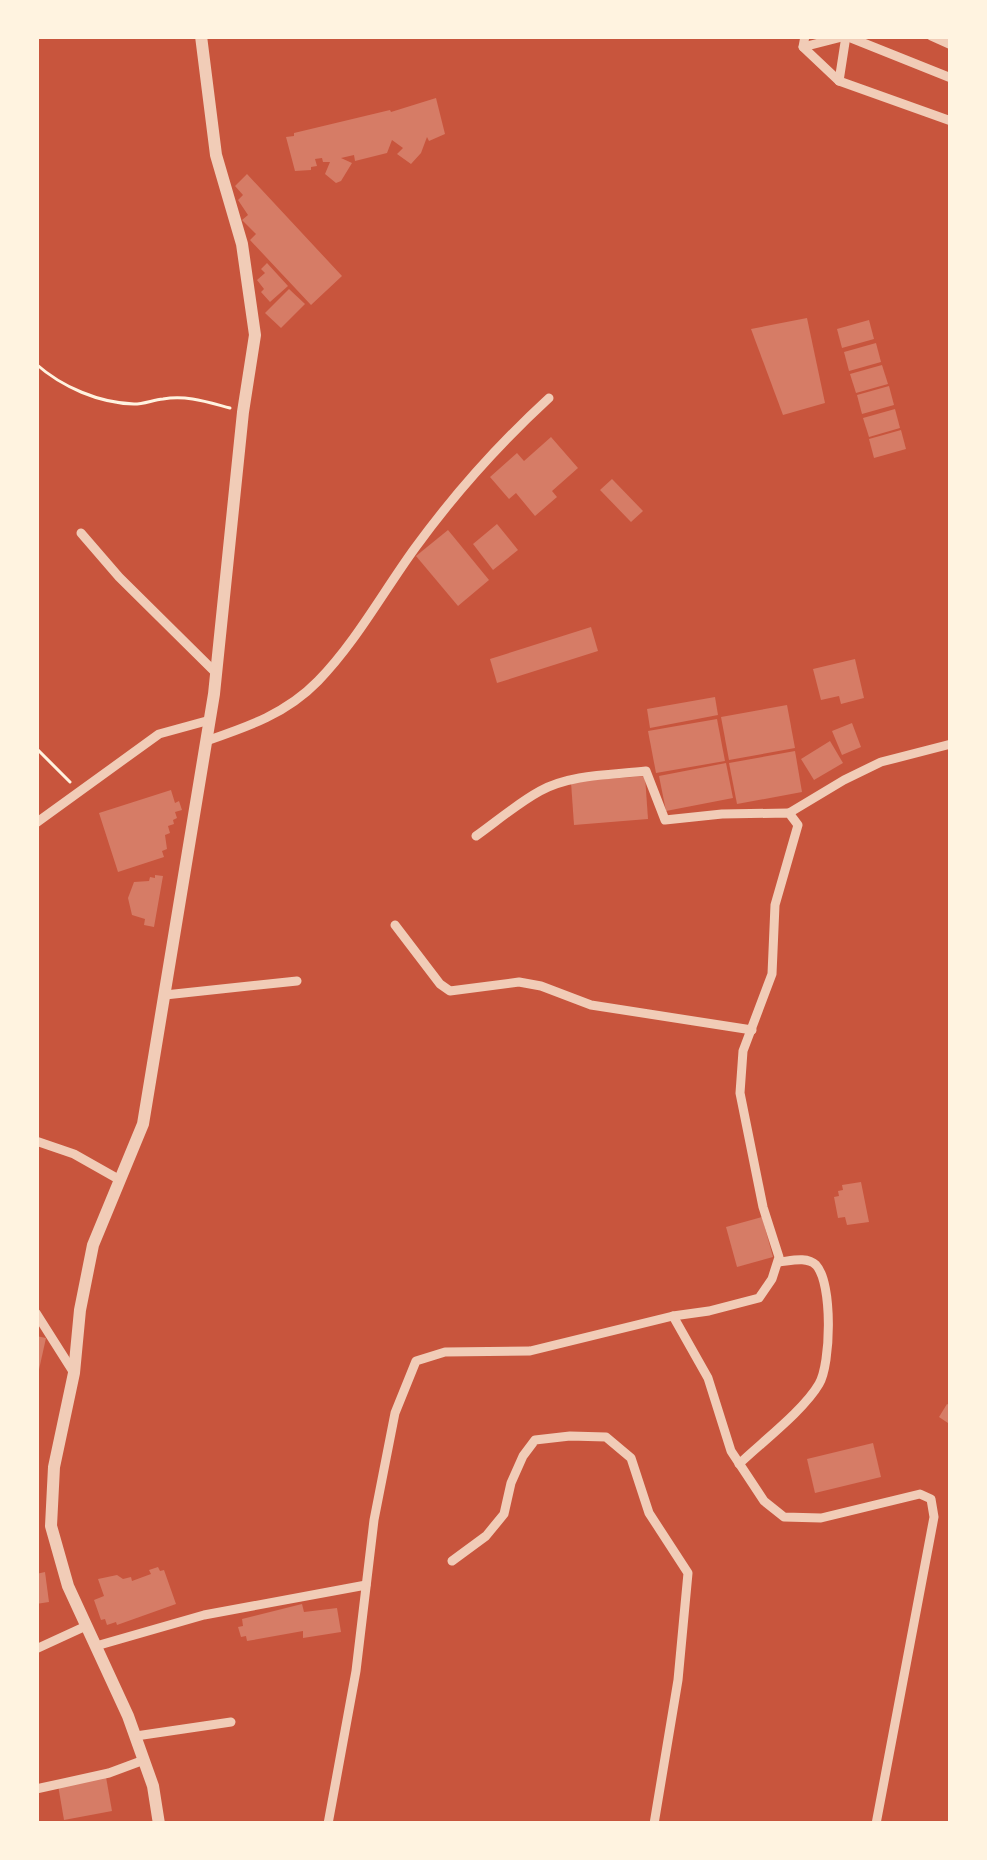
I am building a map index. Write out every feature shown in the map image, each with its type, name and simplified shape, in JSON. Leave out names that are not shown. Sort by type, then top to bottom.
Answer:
[{"type":"street","points":[[160,1824],[136,1736],[68,1586],[50,1526],[54,1467],[93,1245],[143,1124],[210,720],[255,334],[242,244],[215,155],[201,36]]},
{"type":"street","points":[[804,42],[847,36],[951,78]]},
{"type":"street","points":[[839,81],[847,36]]},
{"type":"street","points":[[931,36],[951,45]]},
{"type":"street","points":[[804,42],[839,81],[951,121]]},
{"type":"street","points":[[206,741],[268,719],[316,683],[461,488],[549,398]]},
{"type":"street","points":[[81,533],[118,577],[216,673]]},
{"type":"street","points":[[36,823],[159,734],[210,720]]},
{"type":"street","points":[[476,836],[554,785],[646,771],[665,820],[788,813],[881,762],[951,744]]},
{"type":"street","points":[[328,1824],[356,1671],[374,1520],[395,1413],[416,1361],[445,1352],[530,1351],[709,1311],[759,1298],[772,1279],[779,1262],[740,1093],[743,1051],[772,974],[775,905],[798,825],[788,813]]},
{"type":"street","points":[[395,926],[450,991],[519,982],[591,1005],[752,1030]]},
{"type":"street","points":[[165,995],[297,981]]},
{"type":"street","points":[[36,1141],[74,1154],[120,1180]]},
{"type":"street","points":[[739,1464],[811,1396],[822,1380],[826,1361],[823,1278],[808,1260],[779,1262]]},
{"type":"street","points":[[36,1313],[74,1372]]},
{"type":"street","points":[[673,1316],[708,1378],[730,1450],[764,1501],[784,1517],[821,1518],[920,1495],[931,1499],[934,1517],[876,1824]]},
{"type":"street","points":[[452,1561],[486,1536],[504,1514],[523,1456],[535,1440],[606,1437],[631,1458],[649,1513],[688,1573],[678,1680],[654,1824]]},
{"type":"street","points":[[934,1517],[951,1515]]},
{"type":"street","points":[[96,1646],[205,1615],[366,1585]]},
{"type":"street","points":[[36,1648],[86,1626]]},
{"type":"street","points":[[136,1736],[231,1722]]},
{"type":"street","points":[[36,1789],[144,1760]]},
{"type":"path","points":[[36,364],[73,388],[112,401],[140,404],[188,397],[243,412]]},
{"type":"path","points":[[36,748],[80,791]]},
{"type":"building","points":[[436,98],[445,134],[429,141],[427,137],[411,164],[397,154],[403,148],[392,140],[387,153],[355,161],[354,155],[341,158],[352,163],[336,183],[325,174],[330,162],[322,158],[315,159],[317,166],[311,170],[295,171],[286,137]]},
{"type":"building","points":[[247,174],[342,276],[311,305],[250,240],[256,234],[242,220],[248,215],[238,200],[243,195],[235,186]]},
{"type":"building","points":[[267,263],[288,286],[270,302],[257,280]]},
{"type":"building","points":[[289,289],[305,304],[281,328],[265,313]]},
{"type":"building","points":[[807,318],[825,403],[783,415],[751,329]]},
{"type":"building","points":[[869,320],[874,339],[842,348],[837,329]]},
{"type":"building","points":[[876,343],[881,362],[849,371],[844,352]]},
{"type":"building","points":[[882,365],[888,384],[856,393],[850,374]]},
{"type":"building","points":[[889,386],[894,405],[862,414],[857,395]]},
{"type":"building","points":[[895,409],[900,428],[869,437],[863,418]]},
{"type":"building","points":[[901,430],[906,449],[874,458],[869,439]]},
{"type":"building","points":[[551,437],[578,468],[552,491],[557,497],[535,516],[516,493],[509,499],[490,477],[517,453],[524,461]]},
{"type":"building","points":[[612,479],[643,511],[631,522],[600,490]]},
{"type":"building","points":[[497,524],[518,550],[493,570],[473,544]]},
{"type":"building","points":[[448,530],[489,580],[458,606],[416,556]]},
{"type":"building","points":[[591,627],[598,651],[497,683],[490,659]]},
{"type":"building","points":[[855,659],[864,698],[841,704],[839,696],[821,700],[813,669]]},
{"type":"building","points":[[715,697],[718,715],[650,728],[647,709]]},
{"type":"building","points":[[787,705],[795,748],[729,760],[721,717]]},
{"type":"building","points":[[717,719],[725,761],[656,773],[648,731]]},
{"type":"building","points":[[852,723],[861,747],[842,755],[832,731]]},
{"type":"building","points":[[830,741],[843,763],[814,780],[801,759]]},
{"type":"building","points":[[795,751],[802,792],[737,804],[729,763]]},
{"type":"building","points":[[726,763],[733,798],[666,811],[659,776]]},
{"type":"building","points":[[645,776],[648,819],[574,825],[571,782]]},
{"type":"building","points":[[171,790],[182,810],[175,812],[174,824],[168,826],[164,857],[118,872],[99,813]]},
{"type":"building","points":[[155,875],[163,876],[154,927],[132,915],[128,898],[134,882],[149,881]]},
{"type":"building","points":[[861,1182],[869,1222],[847,1225],[845,1217],[838,1218],[834,1197],[843,1190],[842,1185]]},
{"type":"building","points":[[762,1217],[773,1257],[737,1267],[726,1227]]},
{"type":"building","points":[[36,1336],[46,1338],[38,1374],[36,1374]]},
{"type":"building","points":[[947,1404],[951,1406],[951,1425],[939,1417]]},
{"type":"building","points":[[873,1443],[881,1477],[815,1493],[807,1459]]},
{"type":"building","points":[[158,1567],[164,1570],[176,1604],[117,1625],[101,1620],[94,1600],[104,1596],[98,1579],[117,1575],[132,1581]]},
{"type":"building","points":[[45,1572],[49,1602],[36,1604],[36,1574]]},
{"type":"building","points":[[302,1604],[304,1612],[337,1608],[341,1632],[303,1638],[303,1631],[247,1641],[246,1636],[241,1637],[242,1619]]},
{"type":"building","points":[[106,1777],[112,1811],[64,1820],[58,1785]]}]
